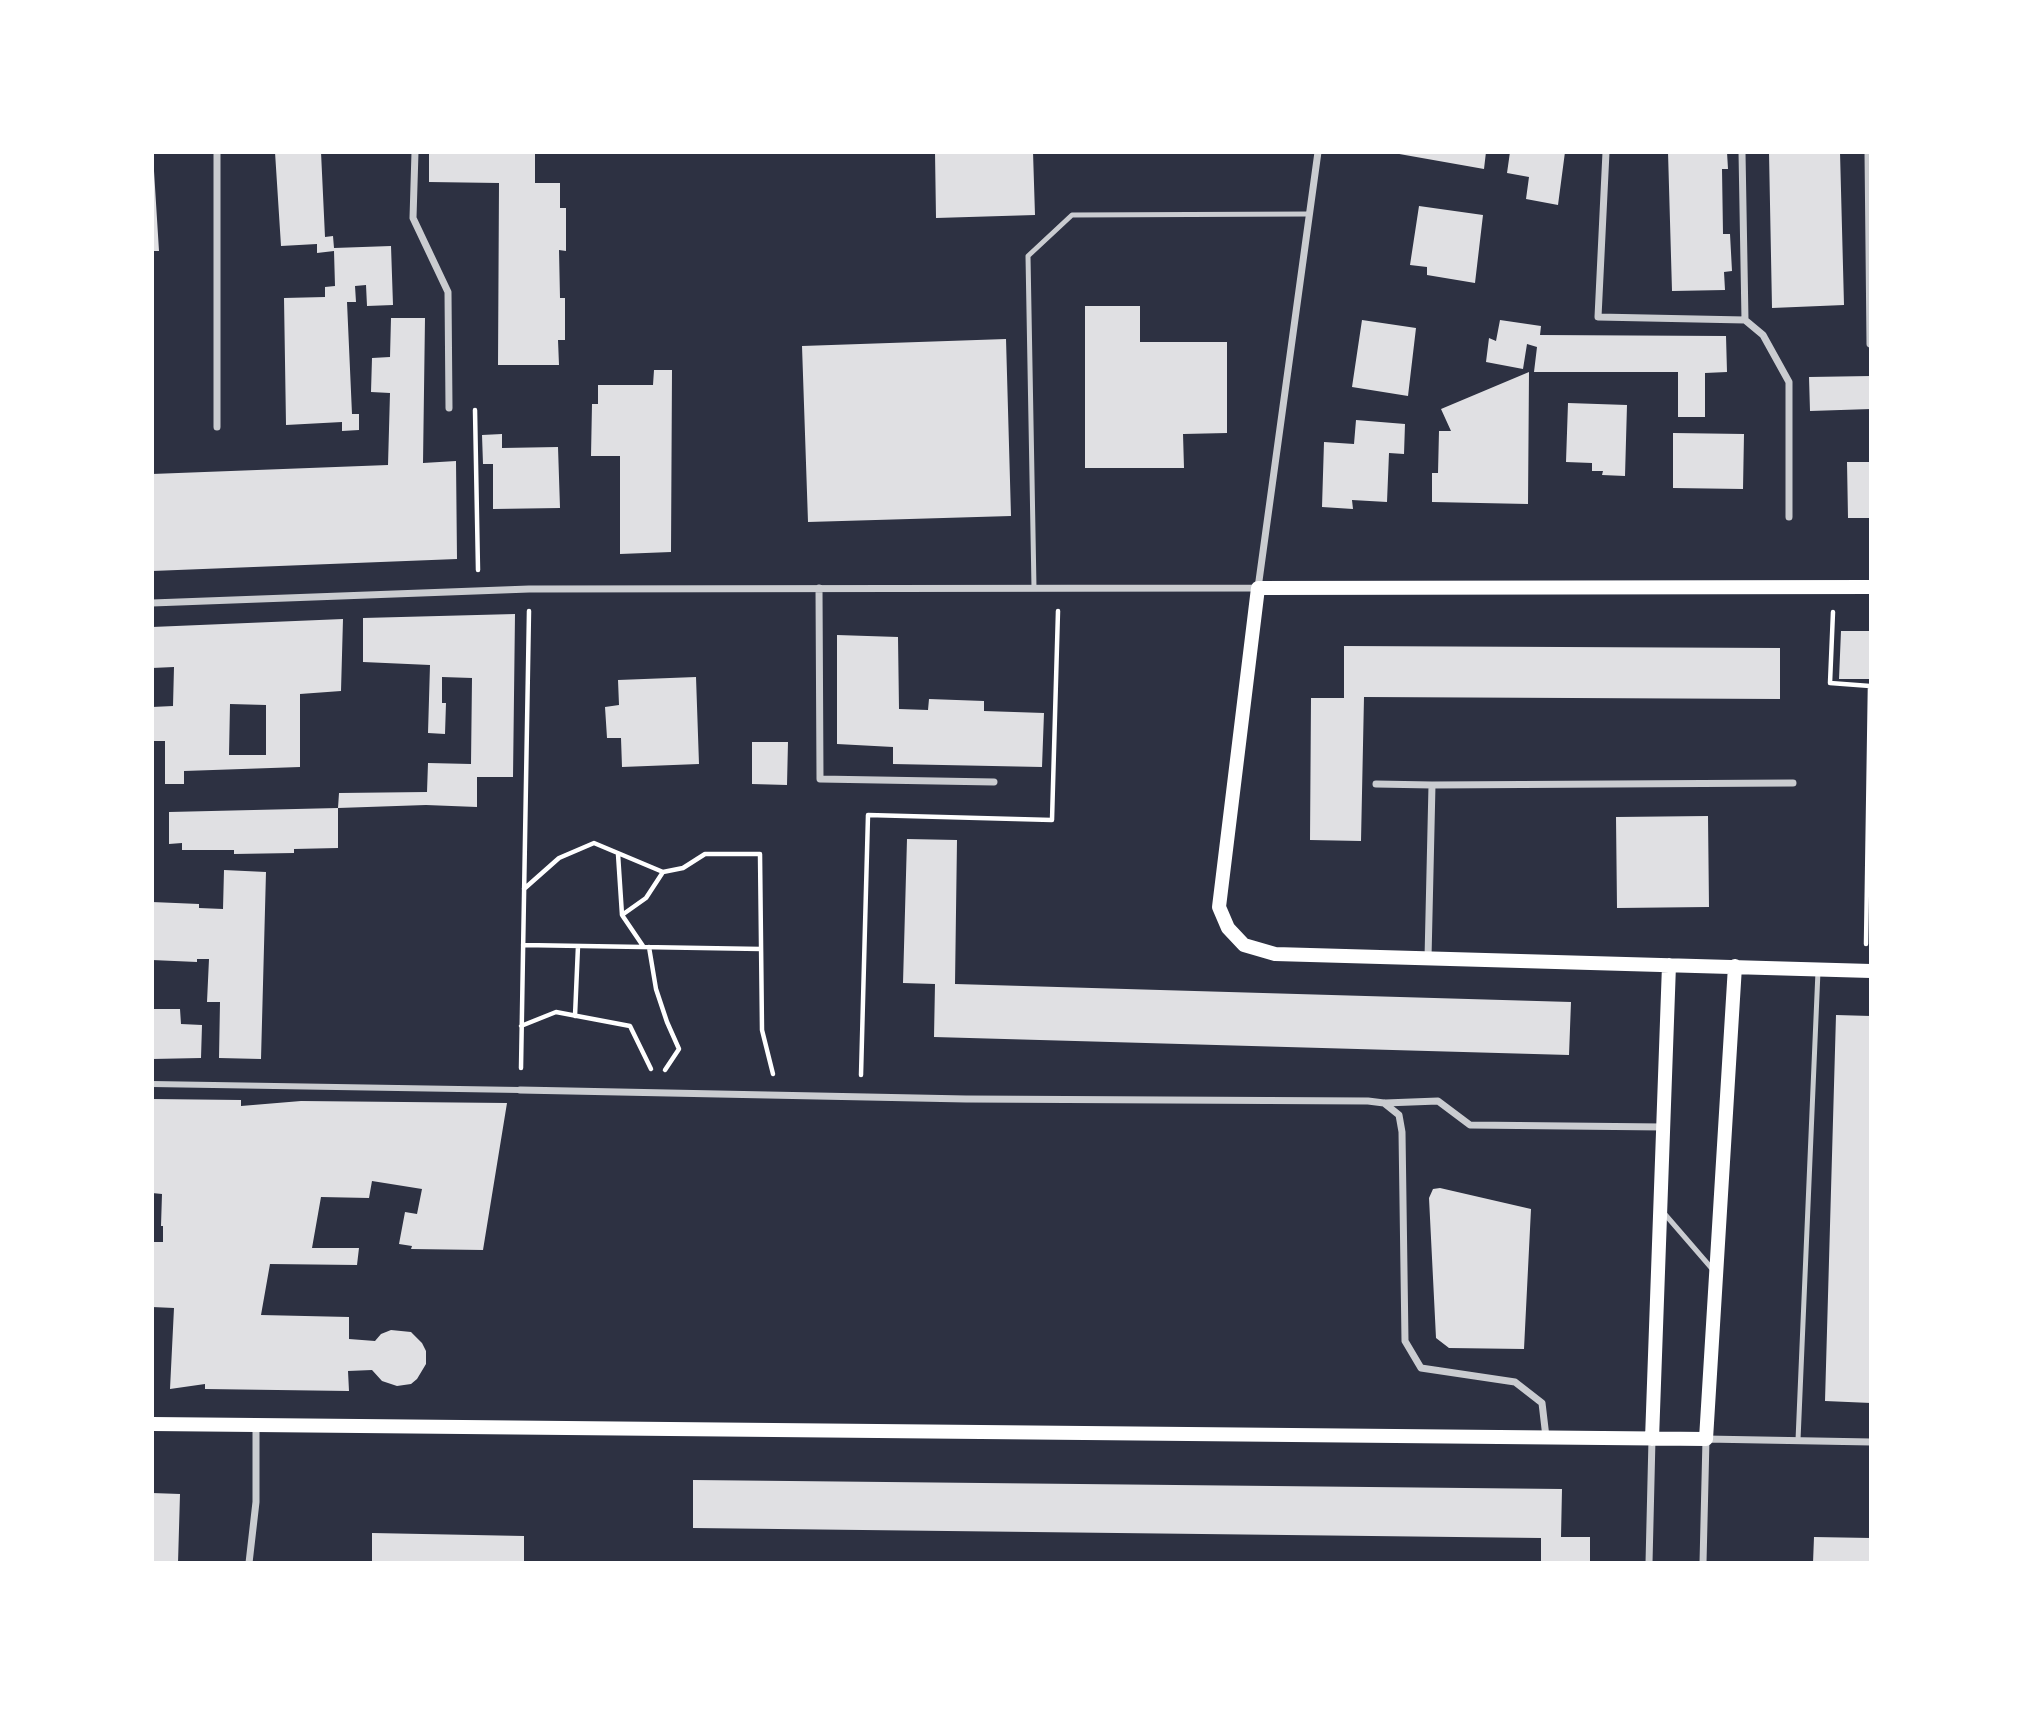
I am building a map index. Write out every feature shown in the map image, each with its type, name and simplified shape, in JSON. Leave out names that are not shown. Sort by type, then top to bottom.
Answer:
[{"type":"main road","points":[[1868,971],[1276,954],[1244,945],[1228,928],[1219,907],[1258,588],[1871,587]]},
{"type":"main road","points":[[1652,1439],[1669,965]]},
{"type":"main road","points":[[152,1424],[1706,1439],[1735,966]]},
{"type":"street","points":[[216,427],[217,152]]},
{"type":"street","points":[[415,152],[413,218],[448,292],[449,408]]},
{"type":"street","points":[[152,603],[529,589],[1258,588],[1318,152]]},
{"type":"street","points":[[1606,152],[1598,317],[1745,320],[1763,335],[1789,382],[1789,517]]},
{"type":"street","points":[[1742,152],[1745,320]]},
{"type":"street","points":[[1868,152],[1870,344]]},
{"type":"street","points":[[818,588],[820,779],[994,782]]},
{"type":"street","points":[[1376,784],[1793,783]]},
{"type":"street","points":[[1428,958],[1432,785]]},
{"type":"street","points":[[152,1084],[860,1097],[1384,1103],[1438,1101],[1470,1125],[1663,1127]]},
{"type":"street","points":[[1384,1103],[1399,1115],[1405,1341],[1420,1368],[1515,1382],[1542,1404],[1546,1437]]},
{"type":"street","points":[[249,1563],[256,1502],[256,1427]]},
{"type":"street","points":[[1650,1563],[1652,1439]]},
{"type":"street","points":[[1703,1563],[1706,1439],[1871,1443]]},
{"type":"lane","points":[[1034,588],[1028,256],[1072,215],[1309,214]]},
{"type":"lane","points":[[1798,1440],[1818,970]]},
{"type":"lane","points":[[1660,1208],[1716,1273]]},
{"type":"path","points":[[449,408],[475,408],[479,591]]},
{"type":"path","points":[[1833,587],[1830,683],[1870,686],[1868,971]]},
{"type":"path","points":[[860,1097],[868,815],[1052,820],[1058,588]]},
{"type":"path","points":[[520,1090],[529,589]]},
{"type":"path","points":[[524,889],[559,858],[594,843],[663,872],[683,868],[705,854],[760,854],[762,1030],[779,1095]]},
{"type":"path","points":[[618,853],[621,915],[646,947],[656,989],[679,1049],[657,1083]]},
{"type":"path","points":[[621,915],[646,898],[663,872]]},
{"type":"path","points":[[523,945],[761,948]]},
{"type":"path","points":[[575,1016],[578,946]]},
{"type":"path","points":[[521,1026],[556,1012],[630,1027],[660,1093]]},
{"type":"building","points":[[275,152],[321,152],[325,237],[333,236],[334,248],[391,246],[393,305],[367,306],[366,285],[355,286],[356,302],[347,302],[352,414],[359,414],[359,430],[342,431],[342,422],[286,425],[284,298],[325,297],[325,287],[335,286],[334,251],[317,253],[317,244],[281,246]]},
{"type":"building","points":[[429,152],[535,152],[535,183],[560,183],[560,208],[566,208],[566,251],[559,250],[560,298],[565,298],[565,340],[558,340],[559,365],[498,365],[499,183],[429,182]]},
{"type":"building","points":[[935,152],[1033,152],[1035,215],[936,218]]},
{"type":"building","points":[[1388,152],[1486,152],[1484,169]]},
{"type":"building","points":[[1510,152],[1565,152],[1558,205],[1526,199],[1529,177],[1507,173]]},
{"type":"building","points":[[1668,152],[1727,152],[1728,169],[1722,169],[1723,234],[1730,234],[1732,271],[1724,272],[1725,290],[1672,291]]},
{"type":"building","points":[[1769,152],[1840,152],[1844,305],[1772,308]]},
{"type":"building","points":[[154,171],[159,251],[152,251]]},
{"type":"building","points":[[1419,206],[1483,215],[1475,283],[1427,275],[1427,267],[1410,265]]},
{"type":"building","points":[[1085,306],[1140,306],[1140,342],[1227,342],[1227,433],[1183,434],[1184,468],[1085,468]]},
{"type":"building","points":[[391,318],[425,318],[423,463],[456,461],[457,559],[152,571],[152,474],[388,465],[390,393],[371,392],[372,358],[390,357]]},
{"type":"building","points":[[1362,320],[1416,328],[1408,396],[1352,387]]},
{"type":"building","points":[[1500,320],[1541,326],[1540,335],[1726,336],[1727,372],[1705,373],[1705,417],[1678,417],[1678,372],[1534,372],[1537,347],[1527,344],[1523,369],[1486,362],[1489,338],[1496,341]]},
{"type":"building","points":[[1006,339],[1011,516],[808,522],[802,346]]},
{"type":"building","points":[[654,370],[672,370],[671,552],[620,554],[620,456],[591,456],[592,404],[598,404],[598,385],[653,385]]},
{"type":"building","points":[[1529,372],[1528,504],[1432,502],[1432,473],[1438,473],[1439,431],[1451,431],[1441,409]]},
{"type":"building","points":[[1871,376],[1871,409],[1810,411],[1809,377]]},
{"type":"building","points":[[1568,403],[1627,405],[1625,476],[1602,475],[1603,471],[1592,471],[1592,463],[1566,462]]},
{"type":"building","points":[[1356,420],[1405,424],[1404,454],[1389,453],[1387,502],[1352,500],[1353,509],[1322,507],[1324,442],[1354,444]]},
{"type":"building","points":[[1673,433],[1744,434],[1743,489],[1673,488]]},
{"type":"building","points":[[502,434],[502,448],[558,447],[560,508],[493,509],[493,464],[483,464],[482,435]]},
{"type":"building","points":[[1847,462],[1871,462],[1871,518],[1848,518]]},
{"type":"building","points":[[515,614],[513,777],[477,777],[477,807],[426,805],[338,808],[339,793],[427,792],[428,763],[471,764],[472,678],[442,677],[442,703],[446,703],[445,734],[428,733],[430,665],[363,662],[363,618]]},
{"type":"building","points":[[343,619],[341,691],[300,694],[300,767],[184,771],[184,784],[165,784],[165,741],[152,741],[152,707],[173,706],[174,667],[152,668],[152,627]],"holes":[[[230,704],[266,705],[266,755],[229,755]]]},
{"type":"building","points":[[1841,631],[1871,631],[1871,679],[1839,679]]},
{"type":"building","points":[[837,635],[898,637],[899,709],[928,710],[929,699],[984,701],[984,711],[1044,713],[1042,767],[893,764],[893,747],[837,744]]},
{"type":"building","points":[[1344,646],[1780,648],[1780,699],[1364,697],[1361,841],[1310,840],[1311,698],[1344,698]]},
{"type":"building","points":[[696,677],[699,764],[622,767],[621,738],[607,738],[605,707],[619,705],[618,680]]},
{"type":"building","points":[[752,742],[788,742],[787,785],[752,784]]},
{"type":"building","points":[[338,808],[338,848],[294,849],[294,853],[234,854],[234,850],[182,850],[182,843],[169,844],[169,812]]},
{"type":"building","points":[[1708,816],[1709,907],[1617,908],[1616,817]]},
{"type":"building","points":[[907,839],[957,840],[955,984],[1571,1002],[1569,1055],[934,1037],[935,984],[903,983]]},
{"type":"building","points":[[224,870],[266,872],[261,1059],[219,1058],[220,1002],[207,1002],[209,959],[197,959],[197,962],[152,960],[152,902],[199,904],[199,908],[223,909]]},
{"type":"building","points":[[152,1009],[180,1009],[181,1024],[202,1025],[201,1058],[152,1059]]},
{"type":"building","points":[[1836,1015],[1871,1016],[1871,1403],[1825,1401]]},
{"type":"building","points":[[152,1099],[241,1100],[241,1106],[301,1101],[507,1103],[483,1250],[411,1249],[412,1246],[399,1244],[405,1212],[417,1214],[422,1189],[372,1181],[369,1198],[321,1197],[312,1248],[359,1248],[357,1265],[270,1264],[261,1315],[349,1317],[349,1339],[375,1341],[381,1334],[391,1330],[411,1332],[426,1351],[426,1364],[417,1379],[411,1384],[397,1386],[382,1381],[372,1370],[348,1371],[349,1391],[205,1389],[205,1384],[170,1389],[174,1308],[152,1307],[152,1242],[163,1242],[163,1226],[162,1194],[152,1193]]},
{"type":"building","points":[[1440,1188],[1531,1209],[1524,1349],[1449,1348],[1436,1338],[1429,1198],[1433,1189]]},
{"type":"building","points":[[693,1480],[1562,1489],[1561,1537],[1590,1537],[1590,1563],[1541,1563],[1541,1538],[693,1528]]},
{"type":"building","points":[[152,1493],[180,1494],[178,1563],[152,1563]]},
{"type":"building","points":[[372,1533],[524,1536],[524,1563],[372,1563]]},
{"type":"building","points":[[1814,1537],[1871,1538],[1871,1563],[1813,1563]]}]
